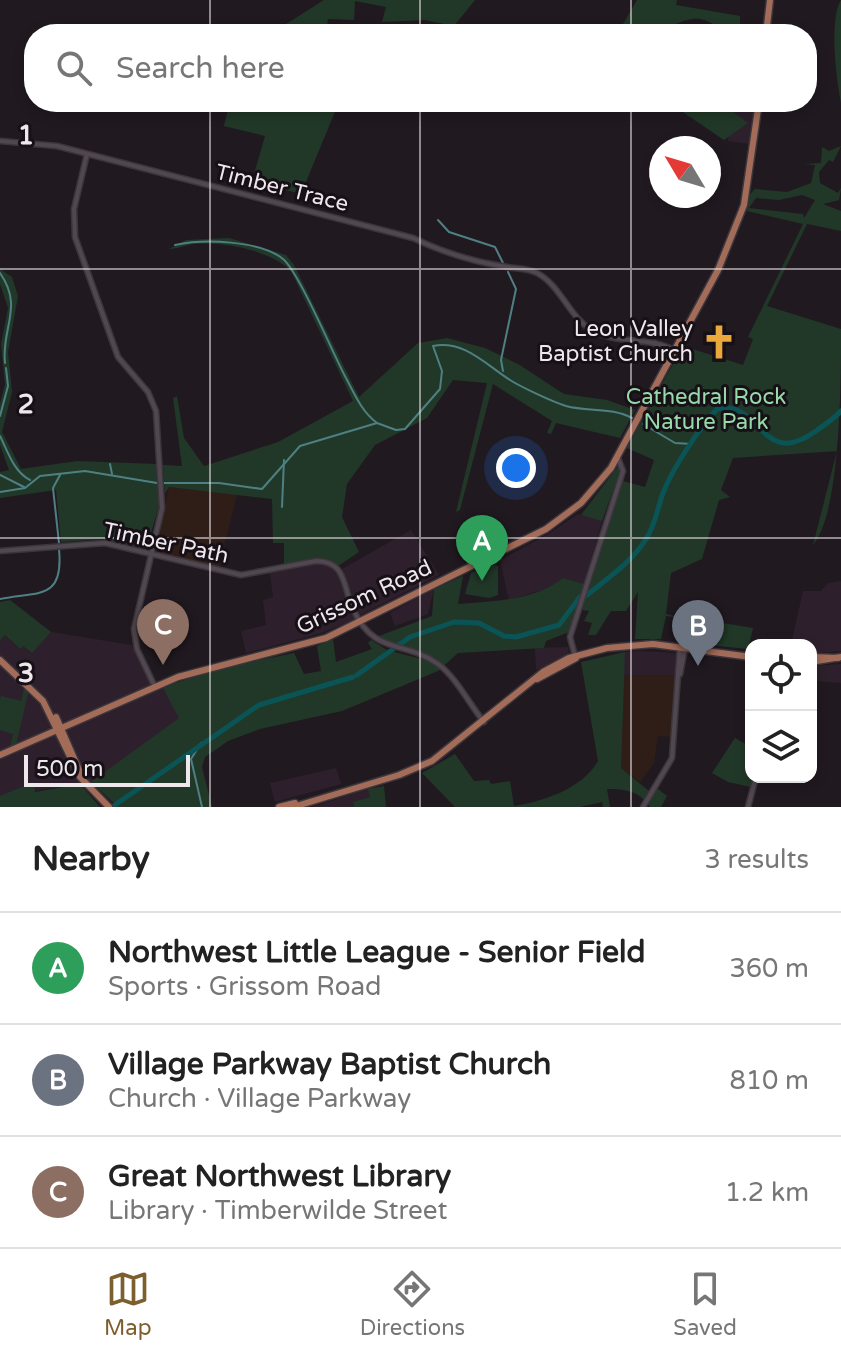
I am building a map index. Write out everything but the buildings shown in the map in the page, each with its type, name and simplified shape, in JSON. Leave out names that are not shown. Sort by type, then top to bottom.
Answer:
[{"type":"main road","points":[[767,24],[770,0]]},
{"type":"main road","name":"Grissom Road","points":[[63,734],[93,716],[199,670],[303,646],[360,622],[554,524],[589,496],[618,458],[718,271],[738,225],[749,184],[758,112]]},
{"type":"main road","points":[[293,807],[432,761],[549,668],[576,658],[634,644],[745,656]]},
{"type":"main road","points":[[0,657],[42,701],[63,734],[83,779],[109,807]]},
{"type":"main road","points":[[817,660],[840,657]]},
{"type":"main road","points":[[0,757],[63,734]]},
{"type":"main road","points":[[50,739],[63,734]]},
{"type":"main road","points":[[0,757],[63,734]]},
{"type":"main road","points":[[279,807],[352,789]]},
{"type":"street","name":"Timber Trace","points":[[0,141],[57,146],[413,238],[453,254],[527,269],[551,283],[575,316],[592,331],[616,339],[655,343],[674,352]]},
{"type":"street","points":[[87,154],[74,209],[75,237],[116,354],[152,399],[162,508],[134,629],[137,649],[155,687]]},
{"type":"street","points":[[576,658],[570,637],[623,472],[618,458]]},
{"type":"street","name":"Timber Path","points":[[0,551],[105,543],[237,575],[327,562],[344,577],[360,622],[374,638],[423,656],[444,670],[484,722]]},
{"type":"street","points":[[643,807],[670,762],[682,647]]},
{"type":"street","points":[[748,807],[754,783]]},
{"type":"shaded area","points":[[731,112],[755,112],[751,144],[728,141]]},
{"type":"shaded area","points":[[169,487],[237,494],[219,567],[156,552]]},
{"type":"shaded area","points":[[578,514],[602,521],[584,584],[563,578],[552,587],[509,600],[500,560]]},
{"type":"shaded area","points":[[411,530],[439,575],[360,615],[342,569]]},
{"type":"shaded area","points":[[323,563],[333,568],[343,581],[354,620],[318,634],[246,653],[241,631],[266,625],[263,600],[273,597],[270,573]]},
{"type":"shaded area","points":[[841,581],[841,651],[817,653],[817,639],[792,639],[803,591],[821,591],[828,583]]},
{"type":"shaded area","points":[[434,589],[428,614],[395,626],[390,613]]},
{"type":"shaded area","points":[[51,632],[132,645],[154,691],[163,688],[183,717],[96,782],[0,796],[0,641],[5,635],[19,649],[23,646],[31,653]]},
{"type":"shaded area","points":[[568,647],[569,655],[536,670],[535,648]]},
{"type":"shaded area","points":[[625,652],[676,653],[675,675],[622,676]]},
{"type":"shaded area","points":[[841,664],[841,683],[817,681],[817,666]]},
{"type":"shaded area","points":[[675,675],[671,737],[658,736],[654,763],[640,782],[621,768],[622,676]]},
{"type":"shaded area","points":[[336,768],[341,784],[275,802],[270,783]]},
{"type":"shaded area","points":[[368,789],[371,797],[353,802],[354,807],[313,807]]},
{"type":"green space","points":[[324,0],[475,0],[456,24],[425,20],[382,22],[386,7],[355,1],[354,20],[328,19],[327,24],[286,24]]},
{"type":"green space","points":[[637,0],[677,0],[676,5],[740,16],[740,24],[713,24],[695,19],[676,24],[623,24]]},
{"type":"green space","points":[[841,0],[841,103],[834,35]]},
{"type":"green space","points":[[228,112],[335,112],[301,194],[252,181],[265,136],[224,126]]},
{"type":"green space","points":[[683,112],[734,112],[748,123],[724,140]]},
{"type":"green space","name":"Cathedral Rock Nature Park","points":[[841,146],[833,162],[829,160],[819,172],[820,183],[838,193],[841,188],[839,200],[823,204],[841,211],[841,231],[807,224],[767,306],[841,329],[837,451],[733,458],[721,490],[730,497],[719,500],[702,559],[671,573],[666,614],[682,618],[666,616],[661,639],[635,639],[638,592],[626,611],[611,611],[596,635],[588,635],[592,623],[584,621],[589,611],[582,610],[623,481],[645,487],[654,460],[627,448],[683,346],[743,365],[753,339],[748,337],[803,224],[747,211],[750,194],[755,189],[787,192],[811,183],[815,165],[804,164],[821,163],[822,147],[829,151]],"holes":[[[802,195],[815,200],[804,218],[803,214],[749,208],[756,198],[779,200]]]},
{"type":"green space","points":[[229,238],[286,255],[294,265],[359,397],[418,343],[447,338],[485,348],[518,364],[564,394],[607,400],[635,410],[620,438],[556,423],[551,434],[547,433],[552,421],[493,384],[460,510],[456,512],[487,383],[453,380],[427,418],[375,445],[347,484],[342,517],[359,552],[338,566],[320,558],[284,565],[284,543],[273,543],[272,499],[169,487],[165,493],[163,465],[182,466],[173,398],[177,396],[184,438],[204,466],[278,442],[353,401],[291,271],[259,252],[232,246],[194,244],[169,249],[186,240]]},
{"type":"green space","points":[[0,269],[12,277],[18,296],[8,352],[12,392],[2,432],[21,469],[77,461],[157,464],[159,506],[146,549],[103,539],[61,542],[56,490],[0,498],[0,472],[9,470],[0,445],[0,404],[5,384],[1,344],[8,308],[0,284]]},
{"type":"green space","points":[[837,453],[829,504],[813,545]]},
{"type":"green space","points":[[619,465],[620,471],[602,521],[581,515]]},
{"type":"green space","points":[[491,564],[498,566],[498,595],[489,598],[465,594],[471,573]]},
{"type":"green space","points":[[463,576],[458,604],[527,596],[563,578],[584,584],[569,632],[546,641],[544,648],[458,653],[438,671],[342,711],[260,729],[228,741],[205,757],[202,767],[212,807],[118,807],[91,782],[179,718],[163,688],[195,676],[294,653],[304,674],[321,671],[317,646],[333,639],[336,662],[372,649],[368,643],[371,640],[387,650],[421,659],[425,655],[393,645],[379,636],[432,616],[434,589]]},
{"type":"green space","points":[[10,600],[51,632],[32,653],[23,646],[20,649],[5,635],[0,641],[0,602]]},
{"type":"green space","points":[[687,617],[753,628],[750,639],[745,639],[745,649],[688,643]]},
{"type":"green space","points":[[625,652],[621,768],[649,791],[658,789],[667,796],[661,807],[650,807],[642,797],[632,792],[607,789],[610,807],[603,807],[602,802],[580,807],[455,807],[422,773],[455,754],[474,781],[489,780],[491,784],[510,781],[514,806],[550,797],[572,786],[598,761],[581,662]]},
{"type":"green space","points":[[25,686],[29,689],[16,745],[10,748],[13,734],[0,730],[0,700],[1,696],[21,701]]},
{"type":"green space","points":[[735,738],[745,744],[745,783],[752,783],[751,787],[728,782],[712,773]]},
{"type":"green space","points":[[34,782],[35,792],[80,784],[100,807],[0,807],[0,796]]},
{"type":"green space","points":[[384,786],[386,807],[354,807],[353,802],[370,797],[368,789]]},
{"type":"waterway","points":[[438,220],[449,232],[495,247],[503,263]]},
{"type":"waterway","points":[[175,245],[231,243],[260,248],[283,259],[307,296],[356,397],[377,423]]},
{"type":"waterway","points":[[503,371],[501,360],[516,289],[508,272]]},
{"type":"waterway","points":[[0,273],[7,285],[11,307],[5,363]]},
{"type":"waterway","points":[[0,492],[25,488],[40,476],[85,471],[157,483],[219,483],[262,489],[300,446],[377,423],[396,430],[405,429],[440,389],[442,371],[433,346],[445,345],[465,350],[515,383],[560,404],[616,412],[632,418]]},
{"type":"waterway","points":[[0,416],[8,386],[6,368]]},
{"type":"waterway","points":[[587,595],[634,555],[646,539],[673,472],[717,409],[732,409],[744,414],[772,439],[783,443],[798,441],[841,411]]},
{"type":"waterway","points":[[643,424],[675,443],[692,444]]},
{"type":"waterway","points":[[0,436],[16,467],[30,480]]},
{"type":"waterway","points":[[282,507],[284,460]]},
{"type":"waterway","points":[[110,464],[112,474]]},
{"type":"waterway","points":[[0,475],[24,487]]},
{"type":"waterway","points":[[59,543],[53,488],[60,475]]},
{"type":"waterway","points":[[0,599],[37,593],[53,586],[59,566],[59,549]]},
{"type":"waterway","points":[[357,675],[410,637],[454,622],[479,623],[504,636],[516,637],[559,625],[580,597]]},
{"type":"waterway","points":[[112,807],[259,705],[353,677]]},
{"type":"waterway","points":[[201,743],[191,759],[202,807]]},
{"type":"place","name":"Leon Valley Baptist Church","points":[[719,342]]},
{"type":"place","name":"Northwest Little League - Senior Field","points":[[482,581]]},
{"type":"place","name":"Great Northwest Library","points":[[163,665]]},
{"type":"place","name":"Village Parkway Baptist Church","points":[[698,666]]}]
